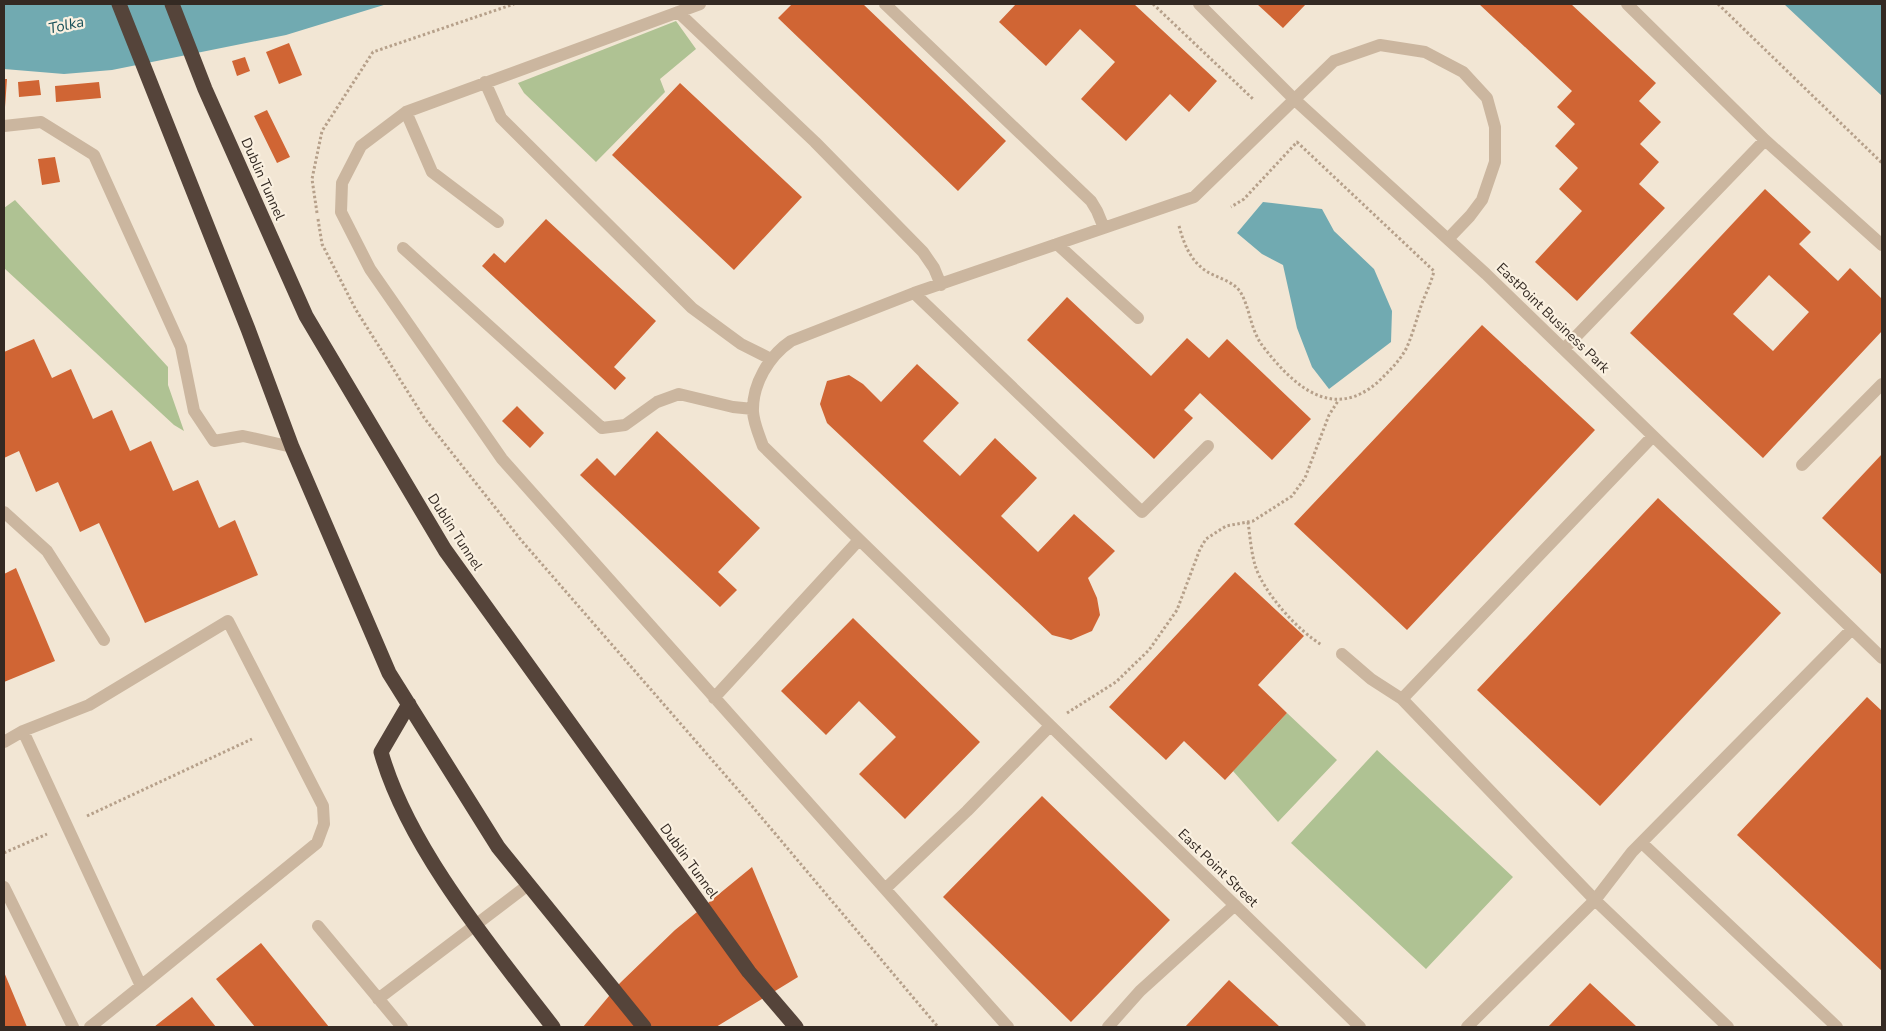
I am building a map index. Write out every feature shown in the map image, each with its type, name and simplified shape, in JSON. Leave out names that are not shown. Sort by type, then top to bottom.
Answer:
[{"type":"highway","points":[[119,4],[248,329],[292,447],[390,672],[498,847],[644,1027]]},
{"type":"highway","name":"Dublin Tunnel","points":[[172,4],[205,89],[306,316],[445,550],[750,972],[796,1027]]},
{"type":"highway","points":[[409,704],[381,752],[389,780],[425,848],[474,925],[553,1027]]},
{"type":"lane","points":[[700,4],[406,112],[361,146],[342,183],[341,212],[370,269],[502,459],[1008,1027]]},
{"type":"lane","points":[[885,4],[1091,201],[1098,211],[1104,228]]},
{"type":"lane","name":"EastPoint Business Park","points":[[1198,4],[1294,98],[1448,239],[1882,658]]},
{"type":"lane","points":[[1627,4],[1765,140],[1882,245]]},
{"type":"lane","points":[[678,12],[815,142],[923,252],[934,268],[941,284]]},
{"type":"lane","points":[[403,248],[602,428],[625,425],[657,402],[679,394],[733,407],[753,409],[760,382],[771,359],[790,340],[914,293],[1194,197],[1334,61],[1380,45],[1425,52],[1463,72],[1487,98],[1495,127],[1495,162],[1482,200],[1448,239]]},
{"type":"lane","points":[[485,82],[501,118],[692,308],[741,344],[771,359]]},
{"type":"lane","points":[[406,112],[432,172],[498,222]]},
{"type":"lane","points":[[4,126],[41,122],[94,155],[181,347],[194,411],[214,441],[243,436],[292,447]]},
{"type":"lane","points":[[1564,350],[1765,140]]},
{"type":"lane","points":[[1057,244],[1138,318]]},
{"type":"lane","points":[[914,293],[1142,512],[1208,446]]},
{"type":"lane","points":[[1802,465],[1882,384]]},
{"type":"lane","name":"East Point Street","points":[[753,409],[756,426],[763,446],[1360,1027]]},
{"type":"lane","points":[[1402,699],[1653,436]]},
{"type":"lane","points":[[4,512],[47,551],[104,640]]},
{"type":"lane","points":[[714,698],[859,540]]},
{"type":"lane","points":[[4,742],[23,731],[89,705],[228,621],[323,806],[324,824],[317,843],[90,1027]]},
{"type":"lane","points":[[1467,1027],[1594,900],[1642,842],[1852,629]]},
{"type":"lane","points":[[1342,654],[1371,679],[1402,699],[1594,900],[1728,1027]]},
{"type":"lane","points":[[886,888],[1053,728]]},
{"type":"lane","points":[[23,731],[142,986]]},
{"type":"lane","points":[[1642,842],[1837,1027]]},
{"type":"lane","points":[[378,999],[528,885]]},
{"type":"lane","points":[[6,895],[73,1027]]},
{"type":"lane","points":[[1108,1027],[1140,991],[1235,906]]},
{"type":"lane","points":[[318,926],[402,1027]]},
{"type":"path","points":[[1153,4],[1253,100]]},
{"type":"path","points":[[1718,4],[1882,162]]},
{"type":"path","points":[[1179,226],[1188,253],[1198,264],[1227,281],[1241,293],[1252,328],[1265,349],[1298,383],[1314,394],[1344,401],[1360,395],[1390,371],[1407,346],[1434,272],[1297,142],[1244,199],[1231,208]]},
{"type":"path","points":[[1053,728],[1128,673],[1149,650],[1177,610],[1200,549],[1206,539],[1226,526],[1248,522],[1270,512],[1292,496],[1299,488],[1312,463],[1329,415],[1338,401]]},
{"type":"path","points":[[1248,522],[1255,566],[1268,588],[1293,622],[1313,640],[1342,654]]},
{"type":"path","points":[[4,854],[252,739]]},
{"type":"green space","points":[[676,21],[696,49],[660,79],[665,92],[596,162],[524,93],[518,83]]},
{"type":"green space","points":[[15,200],[168,367],[168,385],[184,431],[174,425],[4,268],[4,208]]},
{"type":"green space","points":[[1287,713],[1337,760],[1278,822],[1233,771]]},
{"type":"green space","points":[[1377,750],[1513,877],[1426,969],[1291,843]]},
{"type":"water","name":"Tolka","points":[[4,4],[387,4],[286,35],[112,70],[64,74],[4,69]]},
{"type":"water","points":[[1784,4],[1882,4],[1882,96]]},
{"type":"water","points":[[1263,202],[1322,209],[1334,231],[1374,269],[1392,311],[1391,342],[1329,389],[1312,367],[1297,328],[1283,265],[1262,254],[1237,233]]},
{"type":"building","points":[[792,4],[863,4],[1006,141],[958,191],[778,18]]},
{"type":"building","points":[[1016,4],[1134,4],[1217,81],[1189,112],[1170,94],[1126,141],[1081,99],[1115,62],[1080,29],[1046,66],[999,22]]},
{"type":"building","points":[[1257,4],[1306,4],[1283,28]]},
{"type":"building","points":[[1479,4],[1571,4],[1656,83],[1639,101],[1661,122],[1640,144],[1659,162],[1639,184],[1665,208],[1577,301],[1535,262],[1582,211],[1559,189],[1578,168],[1555,146],[1575,124],[1557,107],[1572,91]]},
{"type":"building","points":[[289,43],[302,75],[279,84],[266,52]]},
{"type":"building","points":[[245,57],[250,71],[237,76],[232,61]]},
{"type":"building","points":[[4,79],[7,79],[5,107],[4,107]]},
{"type":"building","points":[[39,80],[41,95],[19,97],[18,82]]},
{"type":"building","points":[[99,82],[101,98],[56,102],[55,86]]},
{"type":"building","points":[[680,83],[802,197],[734,270],[612,155]]},
{"type":"building","points":[[267,110],[290,157],[277,163],[254,116]]},
{"type":"building","points":[[55,157],[60,182],[42,185],[38,159]]},
{"type":"building","points":[[1765,189],[1811,232],[1799,244],[1838,281],[1850,268],[1882,299],[1882,331],[1763,458],[1630,333]],"holes":[[[1769,275],[1809,312],[1773,351],[1733,314]]]},
{"type":"building","points":[[546,219],[656,321],[614,367],[626,378],[615,390],[482,266],[494,253],[505,263]]},
{"type":"building","points":[[1067,297],[1151,376],[1187,338],[1209,358],[1227,339],[1311,419],[1272,460],[1200,393],[1184,410],[1193,418],[1154,459],[1027,340]]},
{"type":"building","points":[[1482,325],[1595,430],[1407,630],[1294,524]]},
{"type":"building","points":[[34,339],[52,378],[71,369],[93,419],[112,410],[130,451],[151,441],[173,491],[198,480],[219,528],[235,520],[258,575],[145,623],[99,523],[80,532],[58,482],[36,492],[19,451],[4,458],[4,352]]},
{"type":"building","points":[[917,364],[959,403],[923,441],[960,476],[995,438],[1037,478],[1001,516],[1038,552],[1074,514],[1115,551],[1088,578],[1097,598],[1100,615],[1092,631],[1071,640],[1052,635],[827,423],[820,404],[827,381],[849,375],[863,384],[881,402]]},
{"type":"building","points":[[517,406],[544,433],[530,448],[502,421]]},
{"type":"building","points":[[657,431],[760,528],[718,572],[737,590],[720,607],[580,475],[597,458],[615,476]]},
{"type":"building","points":[[1882,454],[1882,575],[1822,518]]},
{"type":"building","points":[[1658,498],[1781,613],[1600,806],[1477,690]]},
{"type":"building","points":[[16,568],[55,661],[4,682],[4,574]]},
{"type":"building","points":[[1235,572],[1304,636],[1258,685],[1287,713],[1225,780],[1184,741],[1166,760],[1109,707]]},
{"type":"building","points":[[853,618],[980,742],[905,819],[859,774],[896,737],[859,701],[826,735],[781,691]]},
{"type":"building","points":[[1867,697],[1882,711],[1882,971],[1737,835]]},
{"type":"building","points":[[1042,796],[1170,920],[1071,1022],[943,897]]},
{"type":"building","points":[[752,867],[798,977],[716,1027],[583,1027],[620,983],[675,930]]},
{"type":"building","points":[[261,943],[329,1027],[255,1027],[216,979]]},
{"type":"building","points":[[4,972],[27,1027],[4,1027]]},
{"type":"building","points":[[1229,980],[1280,1027],[1185,1027]]},
{"type":"building","points":[[1590,983],[1637,1027],[1548,1027]]},
{"type":"building","points":[[192,997],[216,1027],[154,1027]]}]
